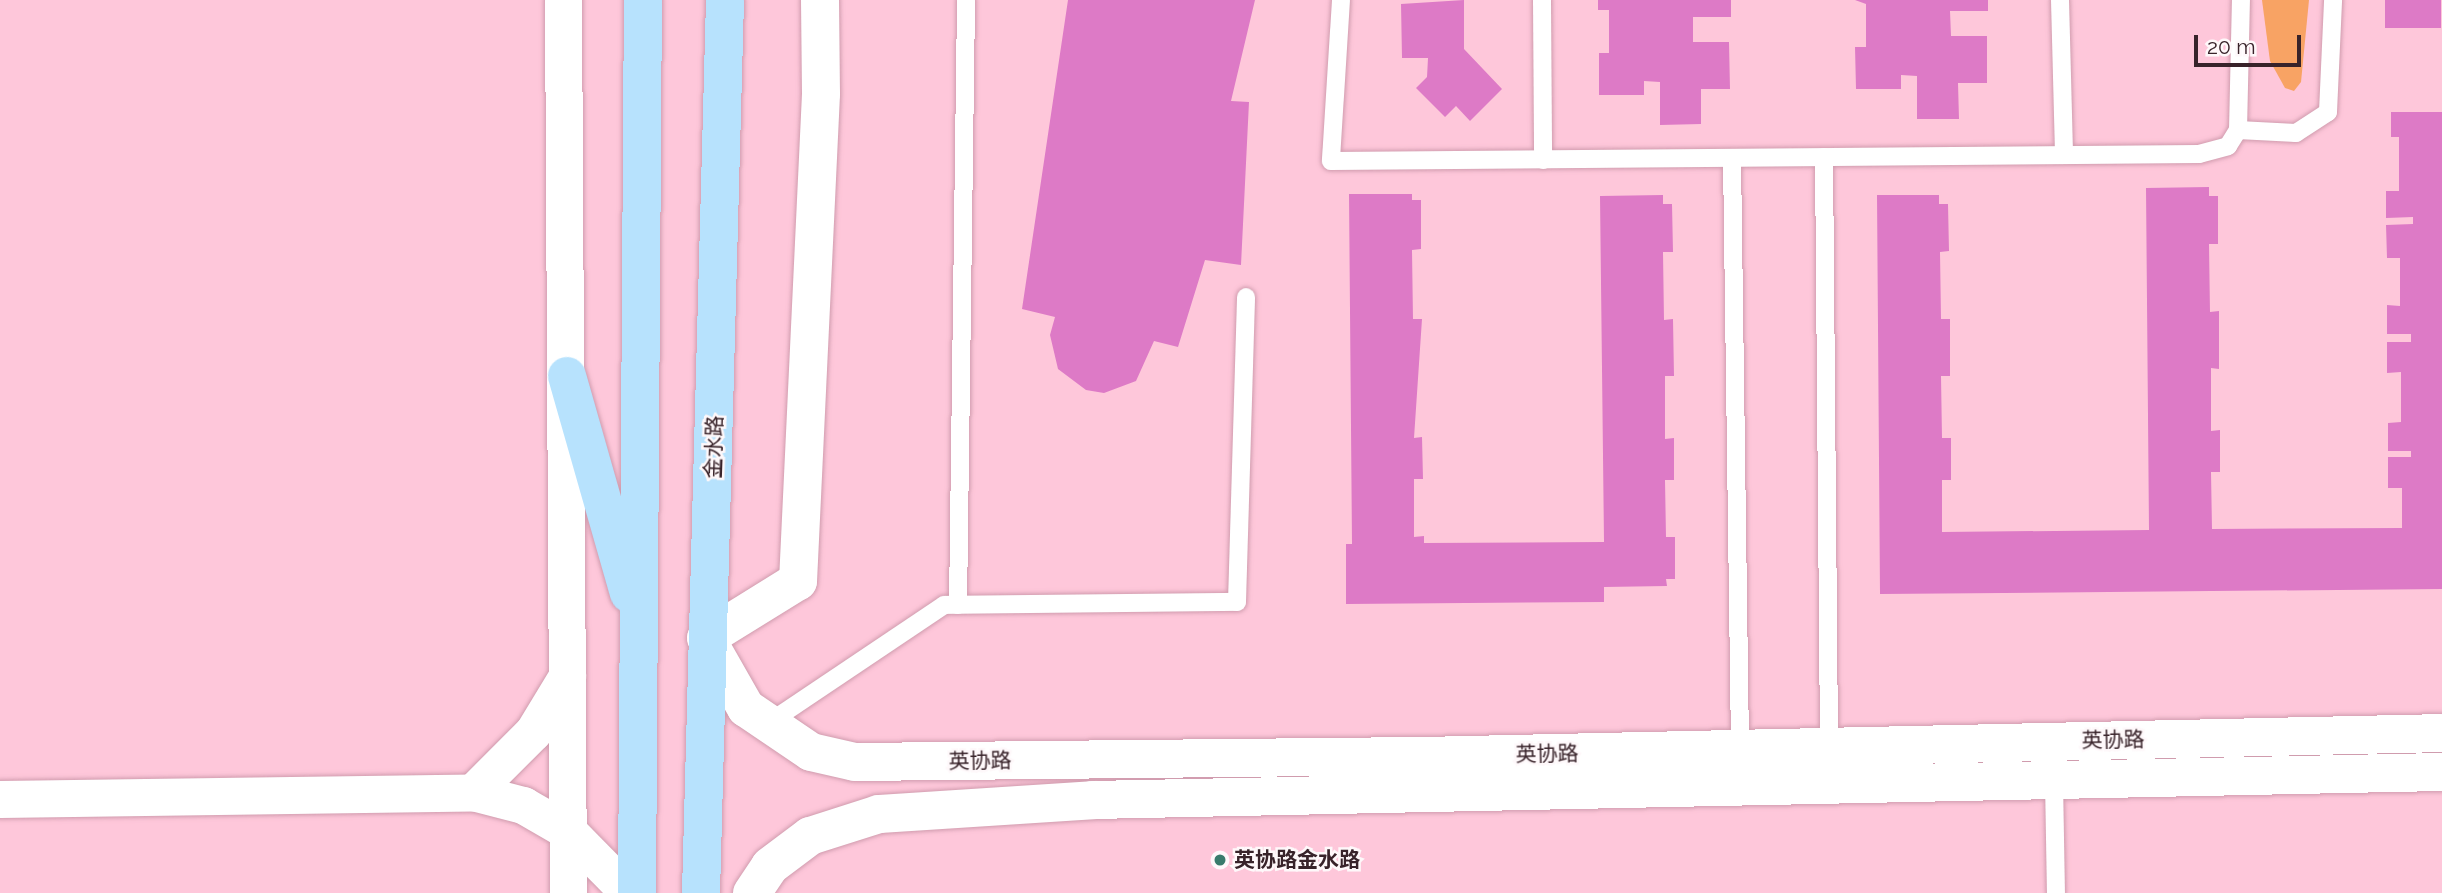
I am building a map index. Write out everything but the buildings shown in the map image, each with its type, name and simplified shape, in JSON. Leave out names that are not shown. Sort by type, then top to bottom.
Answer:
[{"type":"main road","points":[[637,893],[642,637],[643,0]]},
{"type":"main road","name":"金水路","points":[[701,893],[725,0]]},
{"type":"main road","points":[[567,376],[642,637]]},
{"type":"street","points":[[563,0],[568,893]]},
{"type":"street","points":[[706,639],[798,581],[821,94],[820,0]]},
{"type":"street","name":"英协路","points":[[706,639],[746,708],[811,752],[855,762],[1740,749],[2442,733]]},
{"type":"street","points":[[473,792],[533,732],[568,675]]},
{"type":"street","name":"英协路","points":[[752,893],[770,866],[810,836],[879,814],[1093,800],[2442,772]]},
{"type":"street","points":[[0,799],[473,792],[523,805],[568,831],[629,893]]},
{"type":"lane","points":[[958,605],[966,0]]},
{"type":"lane","points":[[1341,0],[1331,161],[2199,154],[2228,146],[2238,130],[2241,0]]},
{"type":"lane","points":[[1542,0],[1543,160]]},
{"type":"lane","points":[[2060,0],[2064,155]]},
{"type":"lane","points":[[2238,130],[2296,133],[2328,112],[2333,0]]},
{"type":"lane","points":[[1824,157],[1829,747]]},
{"type":"lane","points":[[1732,158],[1740,749]]},
{"type":"lane","points":[[767,724],[944,605],[1237,602],[1246,297]]},
{"type":"lane","points":[[2054,780],[2056,893]]},
{"type":"shaded area","points":[[2262,0],[2309,0],[2301,82],[2294,91],[2285,88],[2270,61]]},
{"type":"place","name":"英协路金水路","points":[[1220,860]]}]
